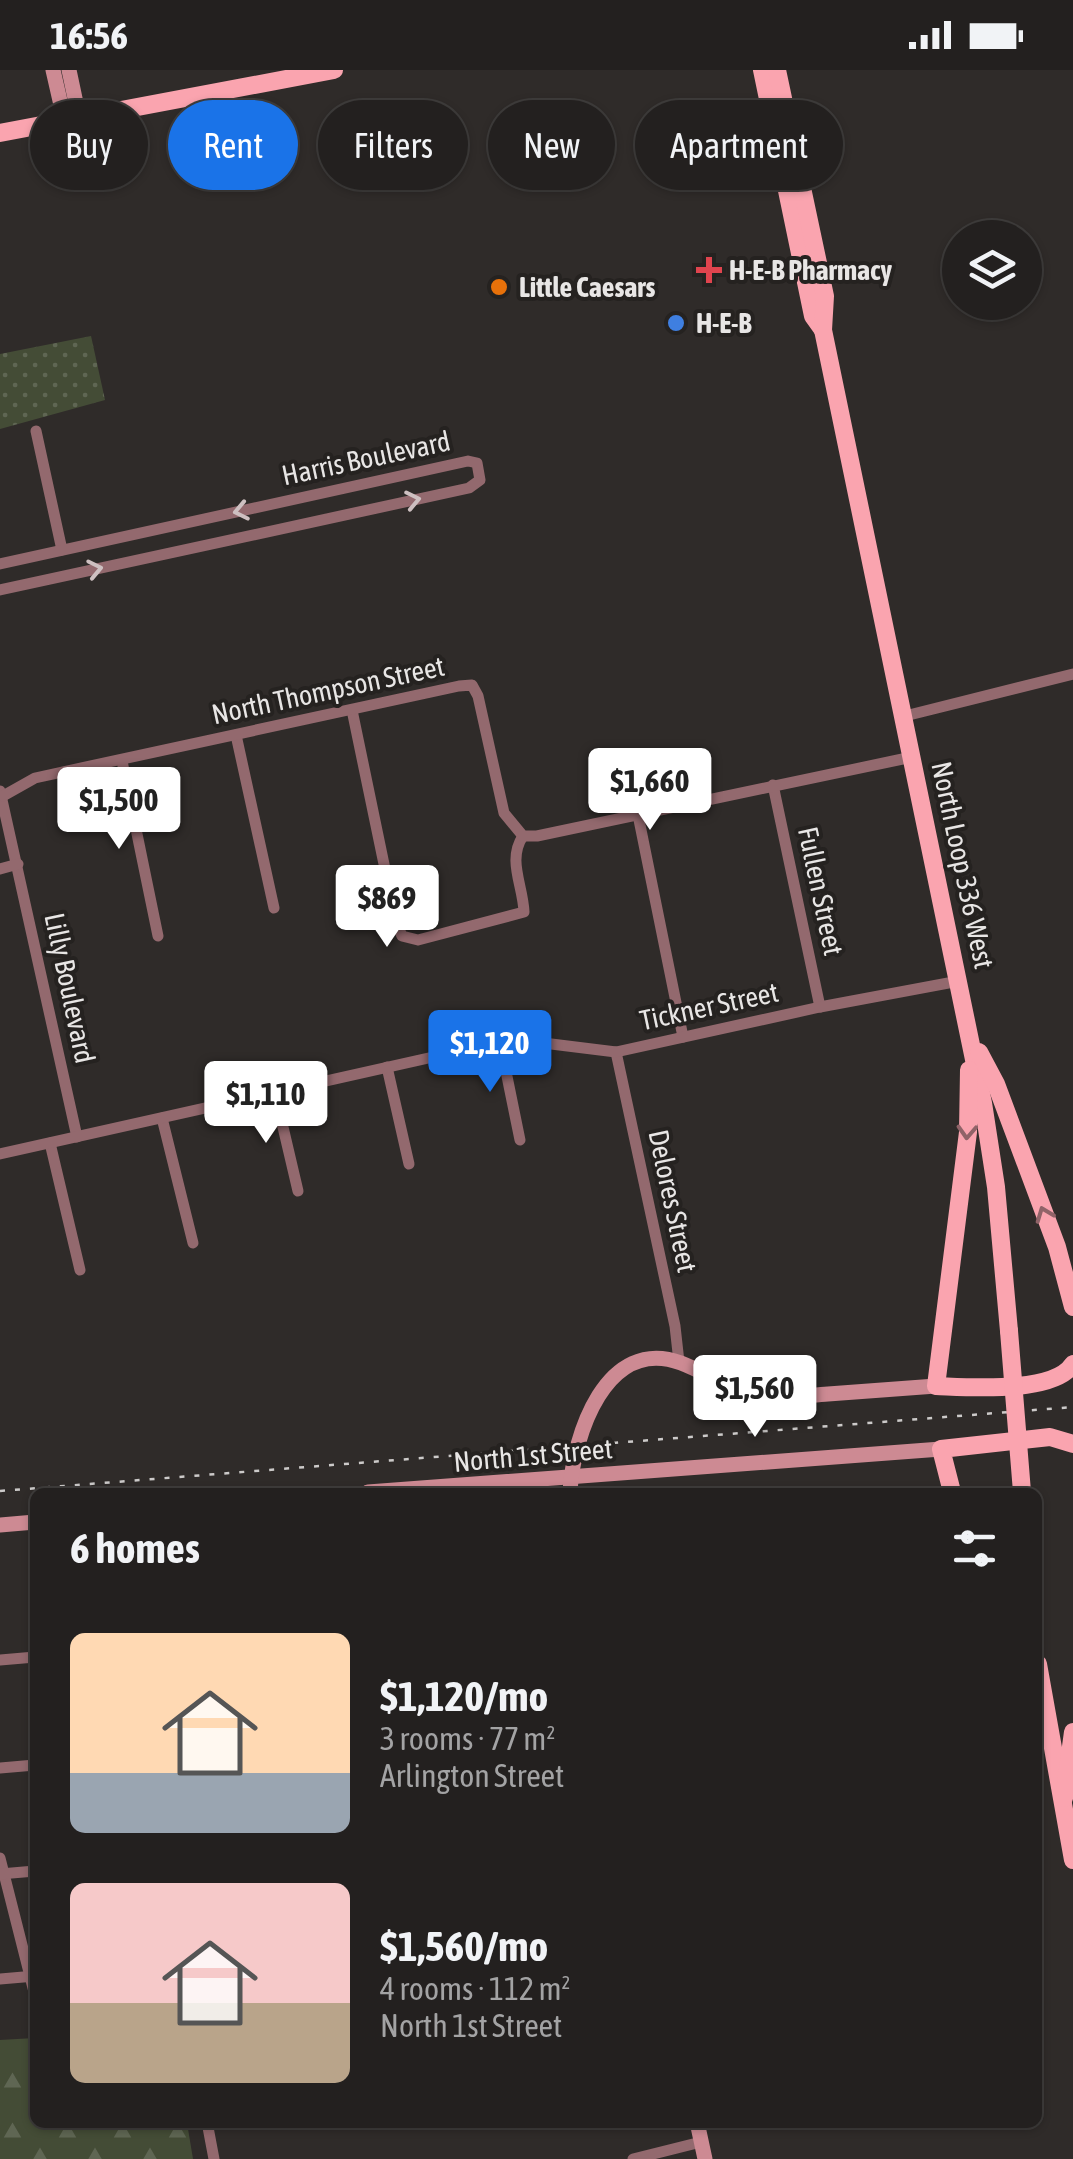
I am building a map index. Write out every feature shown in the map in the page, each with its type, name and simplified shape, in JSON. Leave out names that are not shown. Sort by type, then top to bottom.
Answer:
[{"type":"main road","points":[[148,105],[334,70]]},
{"type":"main road","points":[[762,70],[782,166],[798,202]]},
{"type":"main road","name":"North Loop 336 West","points":[[777,70],[813,316],[823,330]]},
{"type":"main road","points":[[0,133],[30,128]]},
{"type":"main road","name":"North Loop 336 West","points":[[798,202],[819,265],[825,296],[823,330],[906,716],[992,1159],[1022,1488]]},
{"type":"main road","points":[[969,1034],[996,1084],[1056,1247],[1073,1307]]},
{"type":"main road","points":[[969,1034],[968,1132],[936,1386],[994,1388],[1058,1378],[1071,1368]]},
{"type":"main road","points":[[951,1488],[942,1449],[1050,1438],[1073,1444]]},
{"type":"main road","points":[[1042,1689],[1073,1860]]},
{"type":"main road","points":[[1062,1808],[1073,1732]]},
{"type":"main road","points":[[1042,1757],[1058,1787]]},
{"type":"street","points":[[53,70],[60,100]]},
{"type":"street","points":[[69,70],[75,100]]},
{"type":"street","points":[[36,431],[62,550]]},
{"type":"street","name":"Harris Boulevard","points":[[0,564],[468,461],[476,463],[480,470],[480,480],[469,488],[0,590]]},
{"type":"street","points":[[906,716],[1073,674]]},
{"type":"street","name":"North Thompson Street","points":[[2,793],[35,778],[472,686],[478,696],[504,812],[523,836]]},
{"type":"street","points":[[352,710],[396,922],[402,936],[418,940],[524,912],[514,859],[523,836],[912,757]]},
{"type":"street","points":[[236,735],[274,908]]},
{"type":"street","points":[[122,761],[158,936]]},
{"type":"street","name":"Fullen Street","points":[[773,786],[820,1007]]},
{"type":"street","name":"Lilly Boulevard","points":[[2,793],[76,1137]]},
{"type":"street","points":[[638,815],[683,1037]]},
{"type":"street","points":[[0,868],[18,864]]},
{"type":"street","name":"Tickner Street","points":[[0,1154],[500,1042],[519,1040],[616,1052],[959,981]]},
{"type":"street","points":[[500,1042],[520,1140]]},
{"type":"street","name":"Delores Street","points":[[616,1052],[680,1362]]},
{"type":"street","points":[[387,1067],[408,1164]]},
{"type":"street","points":[[276,1093],[298,1190]]},
{"type":"street","points":[[162,1118],[193,1243]]},
{"type":"street","points":[[50,1142],[80,1270]]},
{"type":"street","points":[[571,1484],[592,1409],[614,1374],[642,1359],[680,1362],[740,1390],[775,1397],[936,1386]]},
{"type":"street","name":"North 1st Street","points":[[470,1488],[571,1484],[942,1449]]},
{"type":"street","points":[[0,1525],[30,1522]]},
{"type":"street","points":[[0,1660],[30,1657]]},
{"type":"street","points":[[0,1768],[30,1765]]},
{"type":"street","points":[[0,1858],[30,1966]]},
{"type":"street","points":[[2,1874],[30,1871]]},
{"type":"street","points":[[0,1980],[30,1976]]},
{"type":"street","points":[[208,2128],[214,2159]]},
{"type":"street","points":[[698,2128],[704,2159]]},
{"type":"street","points":[[633,2159],[701,2142]]},
{"type":"green space","points":[[91,336],[105,400],[0,429],[0,354]]},
{"type":"green space","points":[[30,2038],[30,2128],[188,2128],[193,2159],[0,2159],[0,2040]]},
{"type":"railway","points":[[38,1488],[1073,1407]]},
{"type":"railway","points":[[0,1491],[30,1489]]},
{"type":"place","name":"H-E-B Pharmacy","points":[[709,270]]},
{"type":"place","name":"Little Caesars","points":[[499,287]]},
{"type":"place","name":"H-E-B","points":[[676,323]]}]
